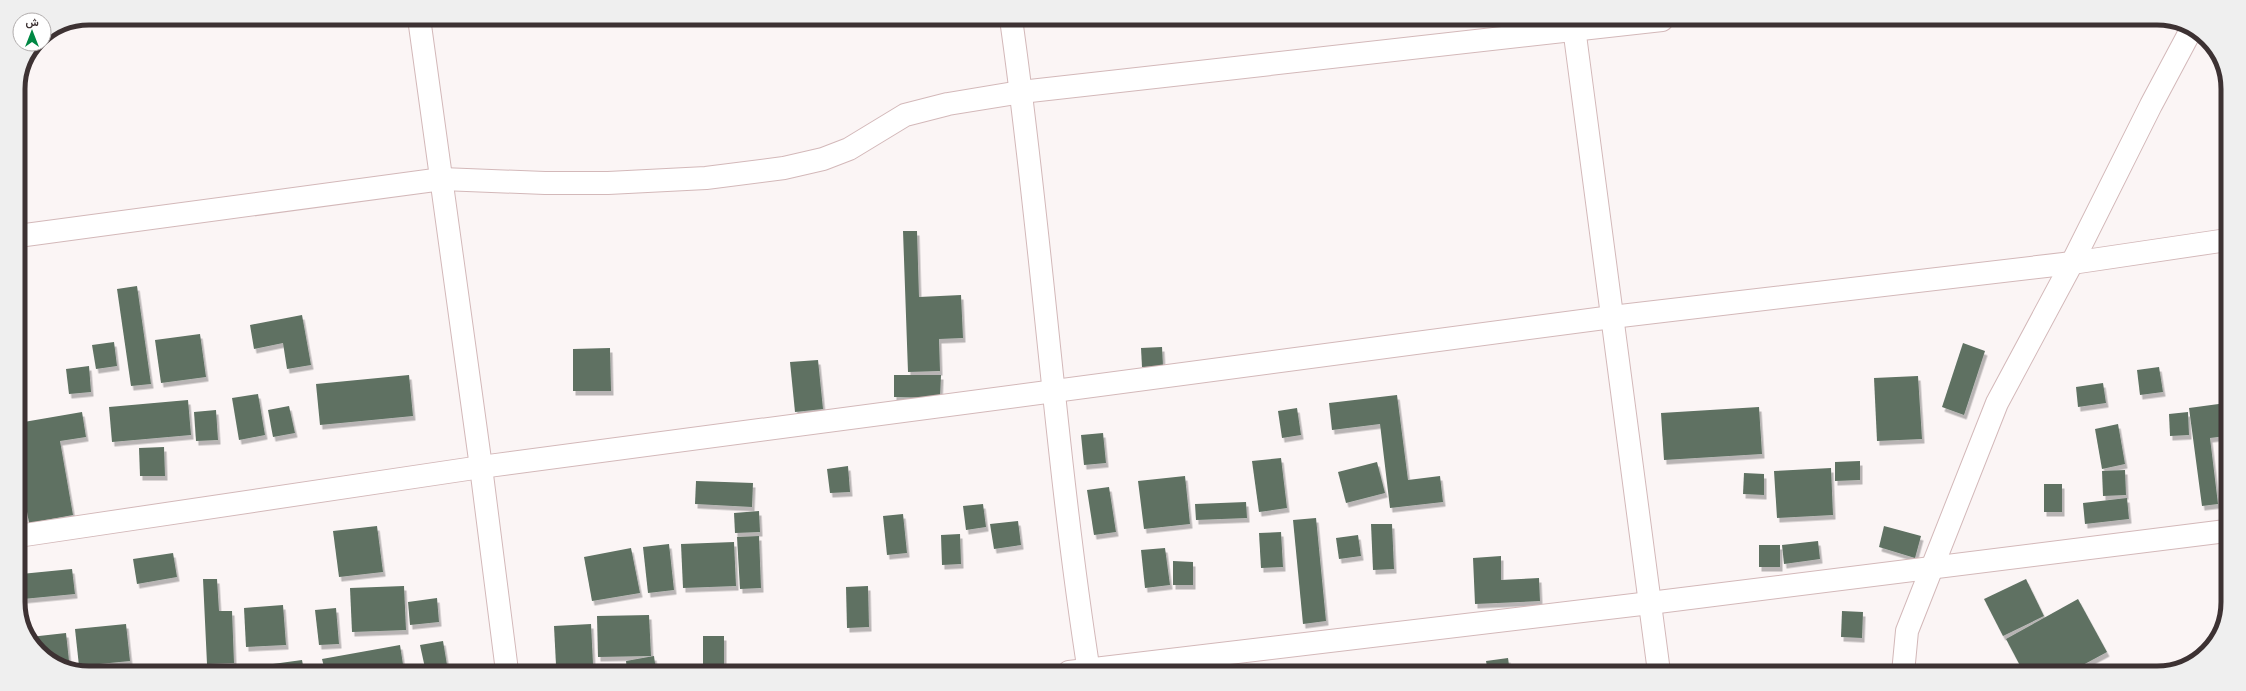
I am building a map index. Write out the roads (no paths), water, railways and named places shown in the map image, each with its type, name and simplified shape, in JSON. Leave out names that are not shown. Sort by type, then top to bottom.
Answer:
[{"type":"street","points":[[420,25],[482,467],[506,666]]},
{"type":"street","points":[[1012,25],[1021,92],[1082,666]]},
{"type":"street","points":[[25,235],[442,179],[545,184],[608,184],[706,178],[784,168],[823,159],[849,149],[905,115],[948,104],[1021,92],[1574,25],[1658,666]]},
{"type":"street","points":[[1904,666],[1907,631],[1930,568],[1997,403],[2072,263],[2151,105],[2189,34]]},
{"type":"street","points":[[25,535],[482,467],[1612,317],[2072,263],[2221,241]]},
{"type":"street","points":[[1125,666],[1650,603],[2221,532]]}]
